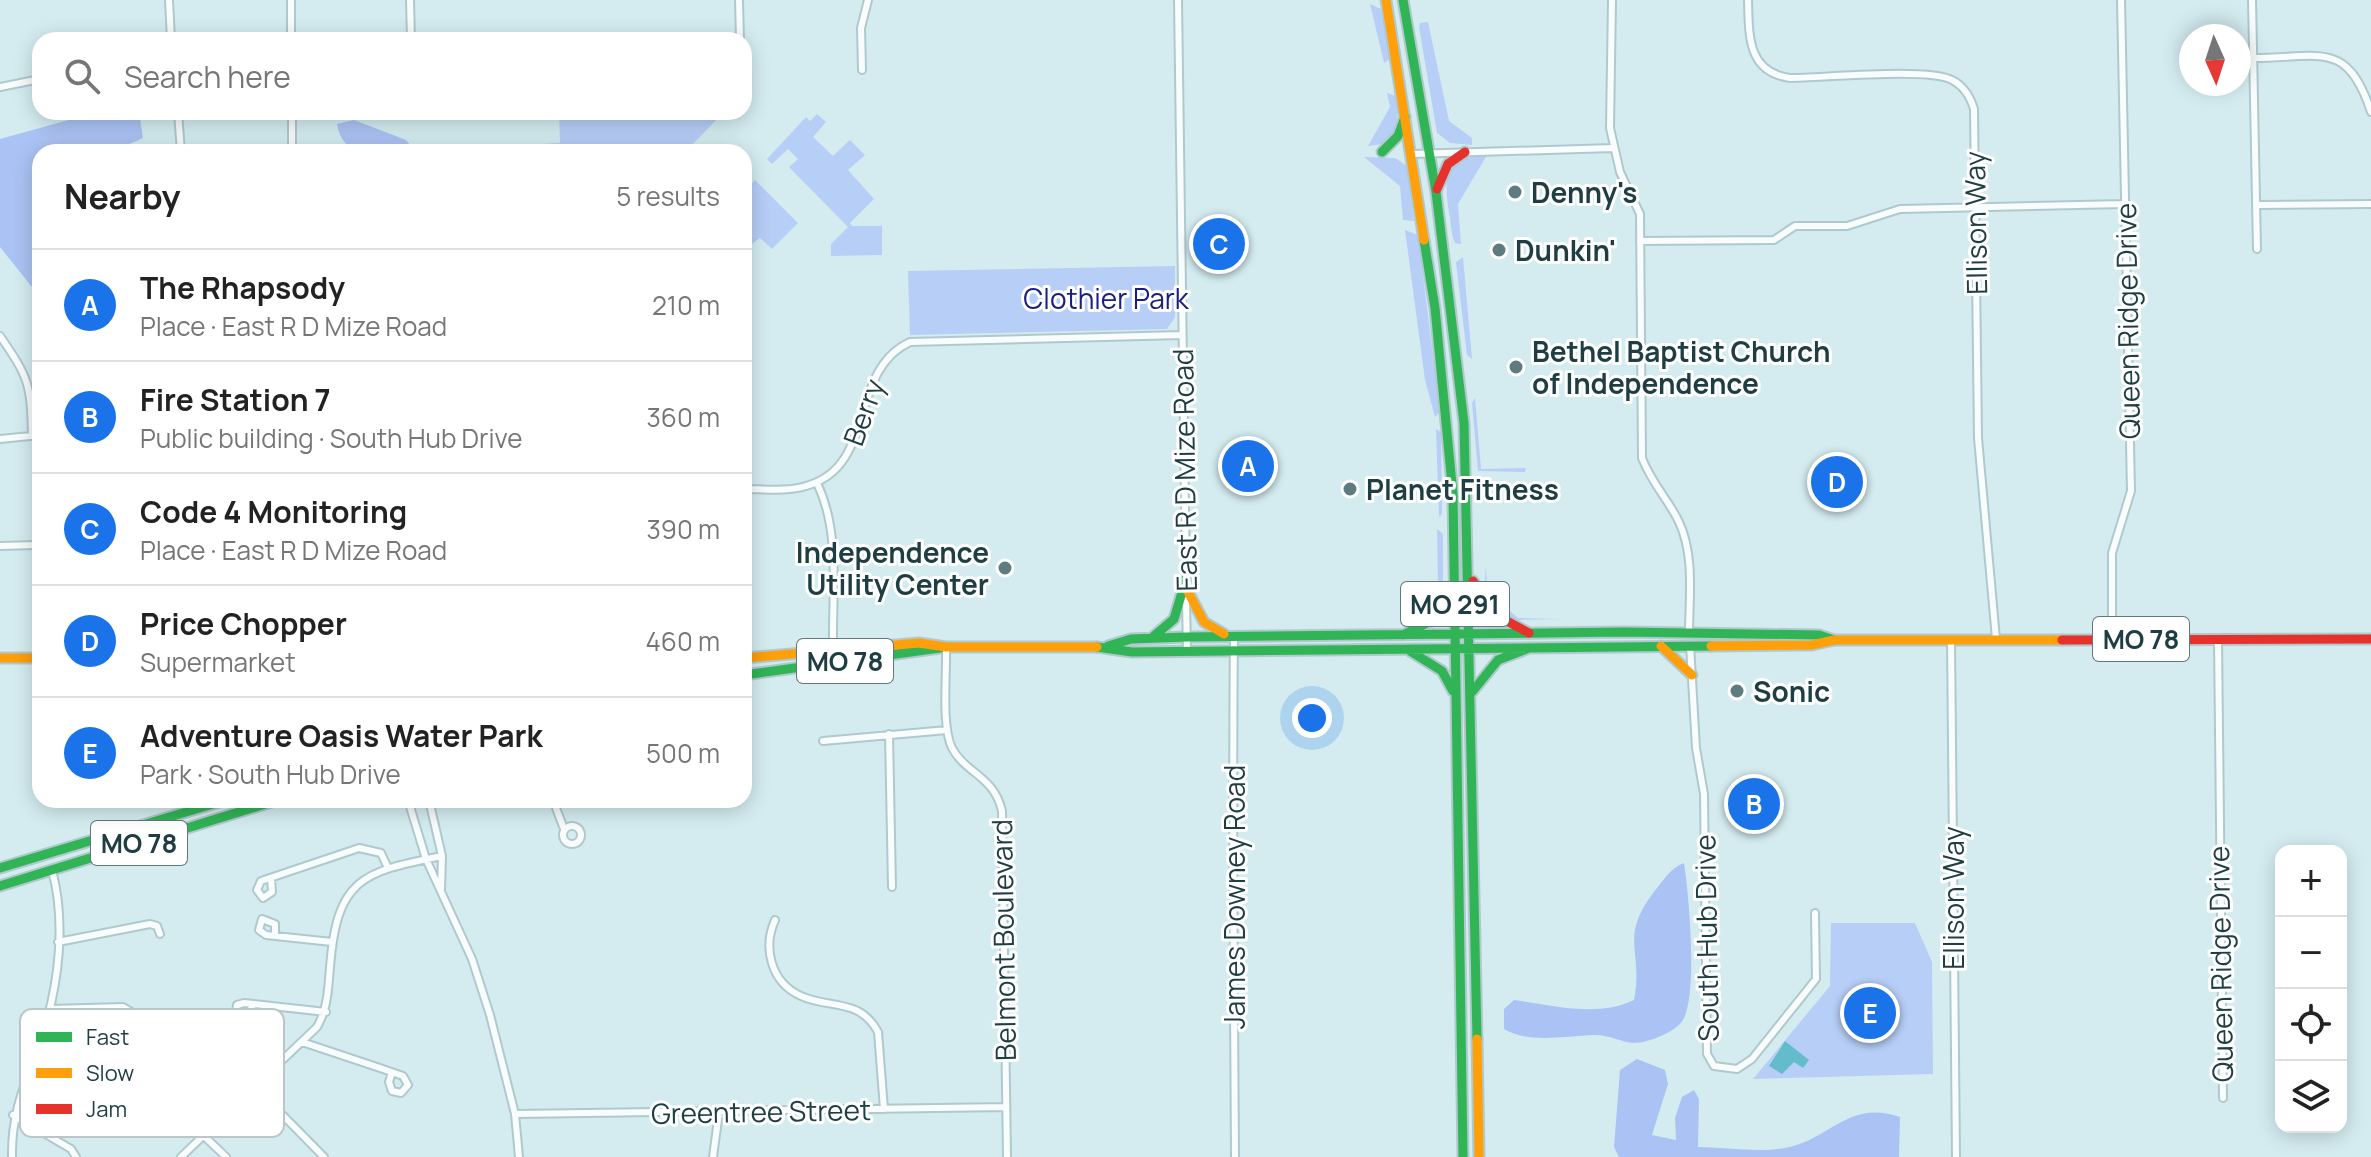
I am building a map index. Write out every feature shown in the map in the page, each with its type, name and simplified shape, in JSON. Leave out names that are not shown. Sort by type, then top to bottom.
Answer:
[{"type":"main road","name":"MO 291","points":[[1386,0],[1406,114],[1446,400],[1453,495],[1463,1157]]},
{"type":"main road","name":"MO 291","points":[[1403,0],[1436,192],[1464,423],[1472,692],[1479,1157]]},
{"type":"main road","points":[[1382,152],[1398,136],[1406,114]]},
{"type":"main road","points":[[1436,192],[1448,164],[1465,152]]},
{"type":"main road","points":[[1469,567],[1486,609],[1504,622],[1529,633]]},
{"type":"main road","points":[[1186,582],[1199,618],[1207,627],[1234,637]]},
{"type":"main road","points":[[1149,639],[1172,624],[1180,612],[1186,582]]},
{"type":"main road","points":[[1403,635],[1435,619],[1455,589]]},
{"type":"main road","name":"MO 78","points":[[1106,647],[1131,639],[1186,637],[1529,633],[1819,635],[1834,640]]},
{"type":"main road","name":"MO 78","points":[[752,657],[919,643],[946,647],[1035,644],[1106,647],[1132,652],[1234,652],[1812,645],[1834,640],[2371,639]]},
{"type":"main road","points":[[1661,646],[1680,660],[1692,675]]},
{"type":"main road","name":"MO 78","points":[[752,674],[918,654],[946,647]]},
{"type":"main road","points":[[1472,692],[1498,660],[1529,648]]},
{"type":"main road","points":[[1410,651],[1442,671],[1456,699]]},
{"type":"main road","points":[[0,658],[32,658]]},
{"type":"main road","name":"MO 78","points":[[0,868],[199,808]]},
{"type":"main road","name":"MO 78","points":[[0,886],[252,808]]},
{"type":"street","points":[[169,0],[171,32]]},
{"type":"street","points":[[291,0],[291,32]]},
{"type":"street","points":[[410,0],[411,32]]},
{"type":"street","points":[[739,0],[740,32]]},
{"type":"street","points":[[862,70],[861,28],[868,0]]},
{"type":"street","name":"East R D Mize Road","points":[[1178,0],[1187,651]]},
{"type":"street","points":[[1412,154],[1613,148],[1612,0]]},
{"type":"street","name":"Ellison Way","points":[[1748,0],[1750,47],[1756,60],[1779,77],[1937,75],[1963,87],[1974,109],[1978,438],[1996,639]]},
{"type":"street","name":"Queen Ridge Drive","points":[[2112,639],[2112,553],[2131,491],[2121,0]]},
{"type":"street","points":[[2252,0],[2257,249]]},
{"type":"street","points":[[2254,58],[2336,58],[2351,69],[2362,86],[2371,112]]},
{"type":"street","points":[[0,87],[32,81]]},
{"type":"street","points":[[179,120],[180,144]]},
{"type":"street","points":[[292,120],[292,144]]},
{"type":"street","name":"South Hub Drive","points":[[1613,148],[1620,172],[1636,199],[1640,241],[1642,458],[1651,483],[1680,524],[1688,547],[1689,635],[1696,748],[1704,794],[1707,1054],[1714,1066],[1737,1069],[1752,1059],[1816,979],[1815,913]]},
{"type":"street","points":[[1640,241],[1774,240],[1795,226],[1847,226],[1900,209],[2124,204]]},
{"type":"street","points":[[2258,205],[2371,204]]},
{"type":"street","name":"Berry","points":[[817,483],[835,471],[849,454],[873,378],[883,360],[897,348],[921,339],[1182,335]]},
{"type":"street","points":[[0,336],[27,374],[32,391]]},
{"type":"street","points":[[0,439],[32,436]]},
{"type":"street","points":[[752,489],[792,489],[817,483],[829,509],[832,538],[833,648]]},
{"type":"street","points":[[0,546],[32,545]]},
{"type":"street","name":"James Downey Road","points":[[1234,637],[1231,857],[1236,934],[1235,1157]]},
{"type":"street","name":"Queen Ridge Drive","points":[[2218,638],[2223,1098]]},
{"type":"street","name":"Ellison Way","points":[[1951,640],[1956,1157]]},
{"type":"street","points":[[823,741],[947,730],[946,647]]},
{"type":"street","name":"Belmont Boulevard","points":[[947,730],[951,746],[992,786],[1002,811],[1007,1157]]},
{"type":"street","points":[[889,734],[892,887]]},
{"type":"street","points":[[410,808],[426,859],[472,959],[505,1068],[515,1114],[519,1157]]},
{"type":"street","points":[[431,808],[442,856],[441,890]]},
{"type":"street","points":[[556,808],[564,829]]},
{"type":"street","points":[[271,878],[359,848],[381,853],[388,868]]},
{"type":"street","points":[[284,1060],[326,1012],[332,942],[349,891],[360,880],[388,868],[442,856]]},
{"type":"street","points":[[52,870],[60,907],[50,1009],[126,1009]]},
{"type":"street","points":[[775,920],[769,935],[768,951],[785,983],[800,996],[856,1009],[874,1025],[878,1032],[884,1109]]},
{"type":"street","points":[[58,942],[150,924],[157,926],[160,934]]},
{"type":"street","points":[[275,936],[332,942]]},
{"type":"street","points":[[253,1004],[326,1012]]},
{"type":"street","points":[[302,1042],[392,1072]]},
{"type":"street","points":[[12,1157],[13,1115],[20,1095]]},
{"type":"street","name":"Greentree Street","points":[[515,1114],[1006,1107]]},
{"type":"street","points":[[713,1157],[719,1112]]},
{"type":"street","points":[[13,1115],[20,1119]]},
{"type":"street","points":[[284,1116],[324,1157]]},
{"type":"street","points":[[51,1137],[71,1149],[76,1157]]},
{"type":"street","points":[[181,1157],[203,1137]]},
{"type":"street","points":[[205,1137],[226,1157]]},
{"type":"green space","points":[[1370,4],[1381,9],[1390,59],[1384,63]]},
{"type":"green space","points":[[1428,22],[1449,121],[1472,138],[1472,145],[1450,143],[1437,133],[1419,27],[1420,23]]},
{"type":"green space","points":[[1387,93],[1396,96],[1398,127],[1383,144],[1368,146],[1390,107]]},
{"type":"green space","points":[[817,114],[826,122],[813,137],[833,156],[850,140],[865,155],[848,170],[874,199],[850,223],[852,226],[882,226],[882,255],[831,256],[831,244],[848,227],[789,167],[798,159],[788,149],[772,164],[767,159],[806,117],[810,121]]},
{"type":"green space","points":[[559,120],[716,120],[693,144],[541,144],[560,143]]},
{"type":"green space","points":[[1487,155],[1458,204],[1461,244],[1455,243],[1447,199],[1450,171],[1463,160]]},
{"type":"green space","points":[[1364,157],[1395,158],[1407,166],[1414,221],[1403,220],[1400,186]]},
{"type":"green space","points":[[755,180],[798,223],[772,249],[760,238],[752,244],[752,183]]},
{"type":"green space","points":[[1405,230],[1418,235],[1440,412],[1435,417],[1425,380]]},
{"type":"green space","points":[[1463,257],[1472,359],[1467,355],[1456,262]]},
{"type":"green space","name":"Clothier Park","points":[[1175,266],[1175,317],[1167,329],[910,335],[908,271]]},
{"type":"green space","points":[[1475,398],[1481,469],[1526,468],[1525,472],[1478,471],[1472,403]]},
{"type":"green space","points":[[1436,429],[1441,432],[1442,514],[1439,517]]},
{"type":"green space","points":[[1437,529],[1443,534],[1443,598],[1433,617],[1408,628],[1438,585]]},
{"type":"green space","points":[[1486,565],[1487,591],[1518,618],[1561,619],[1510,620],[1502,617],[1484,595]]},
{"type":"green space","points":[[1831,923],[1915,923],[1932,962],[1933,1074],[1753,1079],[1830,986]]},
{"type":"shaded area","points":[[69,120],[140,120],[143,138],[128,144],[32,144],[32,287],[0,247],[0,139]]},
{"type":"shaded area","points":[[354,120],[409,144],[347,144],[337,124]]},
{"type":"shaded area","points":[[1684,863],[1690,919],[1690,989],[1683,1020],[1674,1029],[1647,1041],[1634,1043],[1598,1035],[1536,1038],[1504,1029],[1504,1009],[1514,1000],[1590,1009],[1634,1000],[1634,944],[1638,919],[1666,877]]},
{"type":"shaded area","points":[[1785,1041],[1809,1060],[1803,1068],[1794,1062],[1782,1074],[1769,1066]]},
{"type":"shaded area","points":[[1637,1059],[1665,1070],[1668,1084],[1652,1135],[1676,1140],[1675,1118],[1682,1097],[1694,1090],[1699,1099],[1698,1147],[1785,1148],[1801,1144],[1853,1117],[1882,1113],[1900,1117],[1899,1157],[1619,1157],[1614,1147],[1620,1070]]},
{"type":"traffic: fast","points":[[1403,0],[1436,192],[1464,423],[1477,1039]]},
{"type":"traffic: fast","points":[[1382,152],[1398,136],[1405,117]]},
{"type":"traffic: fast","points":[[1424,240],[1435,308],[1453,495],[1463,1157]]},
{"type":"traffic: fast","points":[[1154,636],[1174,619],[1186,579]]},
{"type":"traffic: fast","points":[[1403,635],[1435,619],[1455,589]]},
{"type":"traffic: fast","points":[[1108,646],[1131,639],[1186,637],[1625,632],[1819,635],[1834,640]]},
{"type":"traffic: fast","points":[[1097,647],[1132,652],[1711,646]]},
{"type":"traffic: fast","points":[[752,674],[940,648]]},
{"type":"traffic: fast","points":[[1472,692],[1498,660],[1529,648]]},
{"type":"traffic: fast","points":[[1410,651],[1442,671],[1453,691]]},
{"type":"traffic: fast","points":[[0,868],[199,808]]},
{"type":"traffic: fast","points":[[0,886],[252,808]]},
{"type":"traffic: slow","points":[[1386,0],[1424,240]]},
{"type":"traffic: slow","points":[[1186,588],[1204,622],[1224,634]]},
{"type":"traffic: slow","points":[[1711,646],[1812,645],[1834,640],[2062,640]]},
{"type":"traffic: slow","points":[[752,657],[919,643],[946,647],[1097,647]]},
{"type":"traffic: slow","points":[[1661,646],[1692,675]]},
{"type":"traffic: slow","points":[[0,658],[32,658]]},
{"type":"traffic: slow","points":[[1477,1039],[1479,1157]]},
{"type":"traffic: jam","points":[[1437,189],[1448,164],[1465,152]]},
{"type":"traffic: jam","points":[[1473,581],[1494,614],[1529,633]]},
{"type":"traffic: jam","points":[[2062,640],[2371,639]]},
{"type":"place","name":"Denny's","points":[[1515,192]]},
{"type":"place","name":"Code 4 Monitoring","points":[[1219,244]]},
{"type":"place","name":"Dunkin'","points":[[1499,250]]},
{"type":"place","name":"Bethel Baptist Church of Independence","points":[[1516,367]]},
{"type":"place","name":"The Rhapsody","points":[[1248,466]]},
{"type":"place","name":"Price Chopper","points":[[1837,482]]},
{"type":"place","name":"Planet Fitness","points":[[1350,489]]},
{"type":"place","name":"Independence Utility Center","points":[[1005,568]]},
{"type":"place","name":"Sonic","points":[[1737,691]]},
{"type":"place","name":"Fire Station 7","points":[[1754,804]]},
{"type":"place","name":"Adventure Oasis Water Park","points":[[1870,1013]]}]
